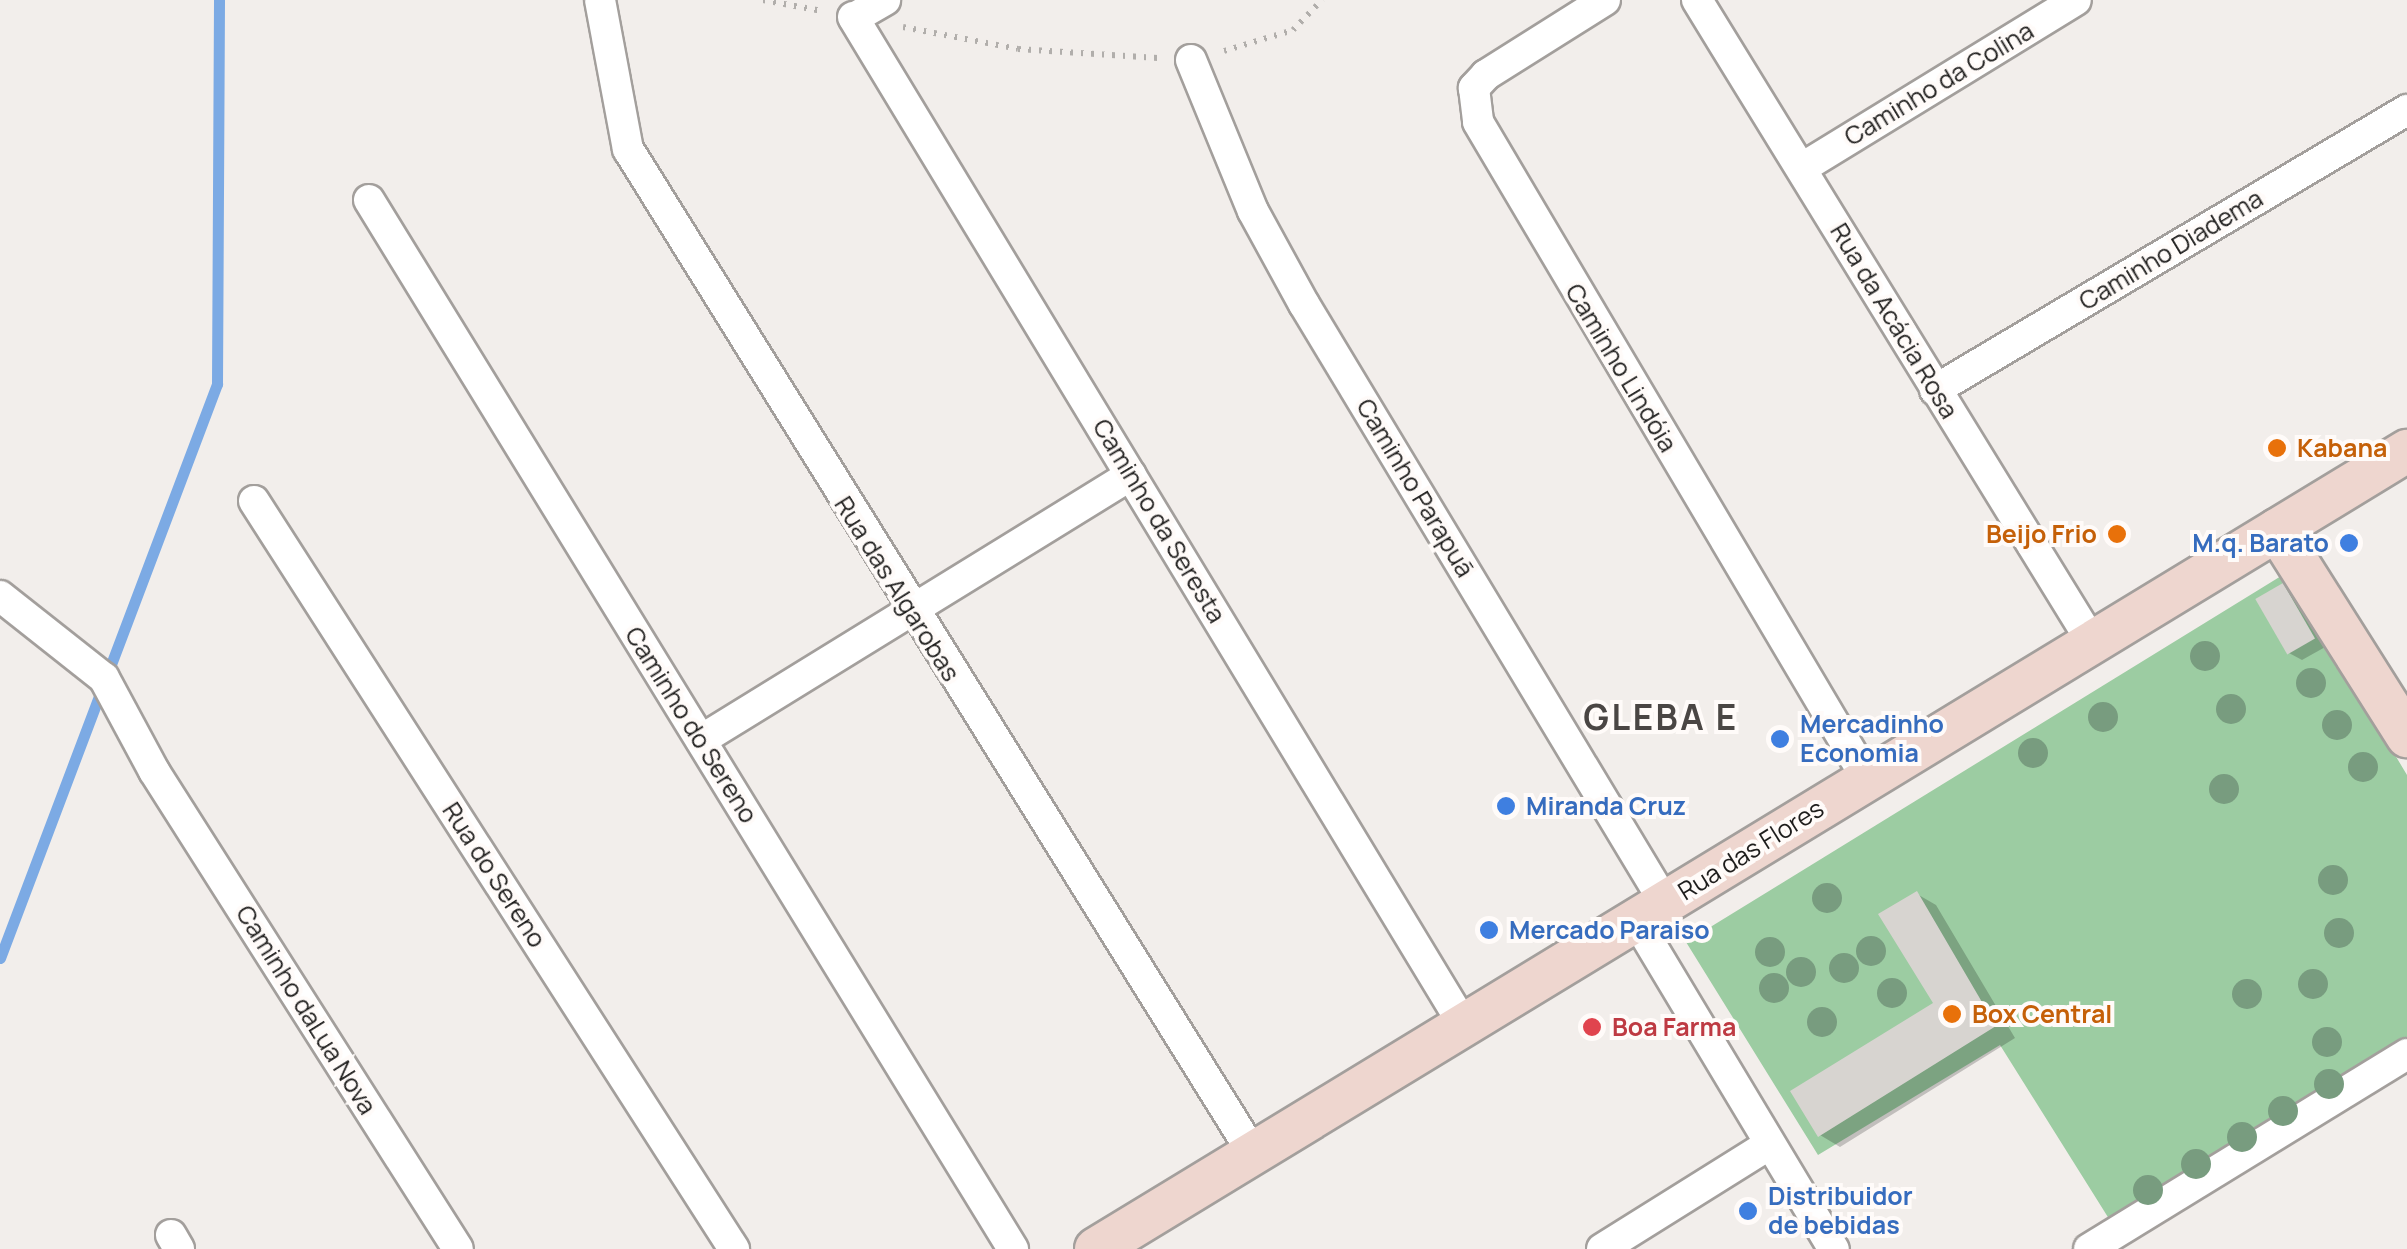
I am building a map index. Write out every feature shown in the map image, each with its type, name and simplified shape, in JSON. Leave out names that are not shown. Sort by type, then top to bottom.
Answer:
[{"type":"street","name":"Rua das Algarobas","points":[[600,0],[628,149],[910,611],[1253,1154]]},
{"type":"street","points":[[853,18],[885,0]]},
{"type":"street","name":"Caminho Lindóia","points":[[1605,0],[1486,75],[1474,88],[1478,122],[1867,779]]},
{"type":"street","name":"Rua da Acácia Rosa","points":[[1697,0],[2092,642]]},
{"type":"street","name":"Caminho da Colina","points":[[1802,168],[2076,0]]},
{"type":"street","name":"Caminho da Seresta","points":[[853,18],[1463,1024]]},
{"type":"street","name":"Caminho Parapuã","points":[[1191,60],[1247,198],[1304,304],[1651,912],[1770,1144],[1834,1249]]},
{"type":"street","name":"Caminho Diadema","points":[[1935,390],[2407,110]]},
{"type":"street","name":"Caminho do Sereno","points":[[369,200],[1013,1249]]},
{"type":"street","name":"Rua das Flores","points":[[1096,1249],[2407,451]]},
{"type":"street","points":[[701,740],[1131,475]]},
{"type":"street","name":"Rua do Sereno","points":[[254,502],[734,1249]]},
{"type":"street","points":[[2277,530],[2407,736]]},
{"type":"street","name":"Caminho daLua Nova","points":[[0,596],[104,678],[154,771],[458,1249]]},
{"type":"street","points":[[2089,1249],[2407,1054]]},
{"type":"street","points":[[1602,1249],[1770,1144]]},
{"type":"path","points":[[763,0],[1018,49],[1191,60],[1293,30],[1322,0]]},
{"type":"green space","points":[[2286,573],[2407,775],[2407,1043],[2111,1222],[2000,1045],[1818,1155],[1686,942]]},
{"type":"building","points":[[2283,583],[2315,638],[2287,654],[2255,599]]},
{"type":"building","name":"Box Central","points":[[1917,891],[1996,1026],[1818,1137],[1790,1091],[1933,1003],[1878,914]]},
{"type":"waterway","points":[[0,958],[217,384],[219,0]]},
{"type":"place","name":"Kabana","points":[[2277,448]]},
{"type":"place","name":"Beijo Frio","points":[[2117,534]]},
{"type":"place","name":"M.q. Barato","points":[[2349,543]]},
{"type":"place","name":"Mercadinho Economia","points":[[1780,739]]},
{"type":"place","name":"Miranda Cruz","points":[[1506,806]]},
{"type":"place","name":"Mercado Paraiso","points":[[1489,930]]},
{"type":"place","name":"Box Central","points":[[1952,1014]]},
{"type":"place","name":"Boa Farma","points":[[1592,1027]]},
{"type":"place","name":"Distribuidor de bebidas","points":[[1748,1211]]},
{"type":"district","name":"GLEBA E","points":[[1661,717]]}]
